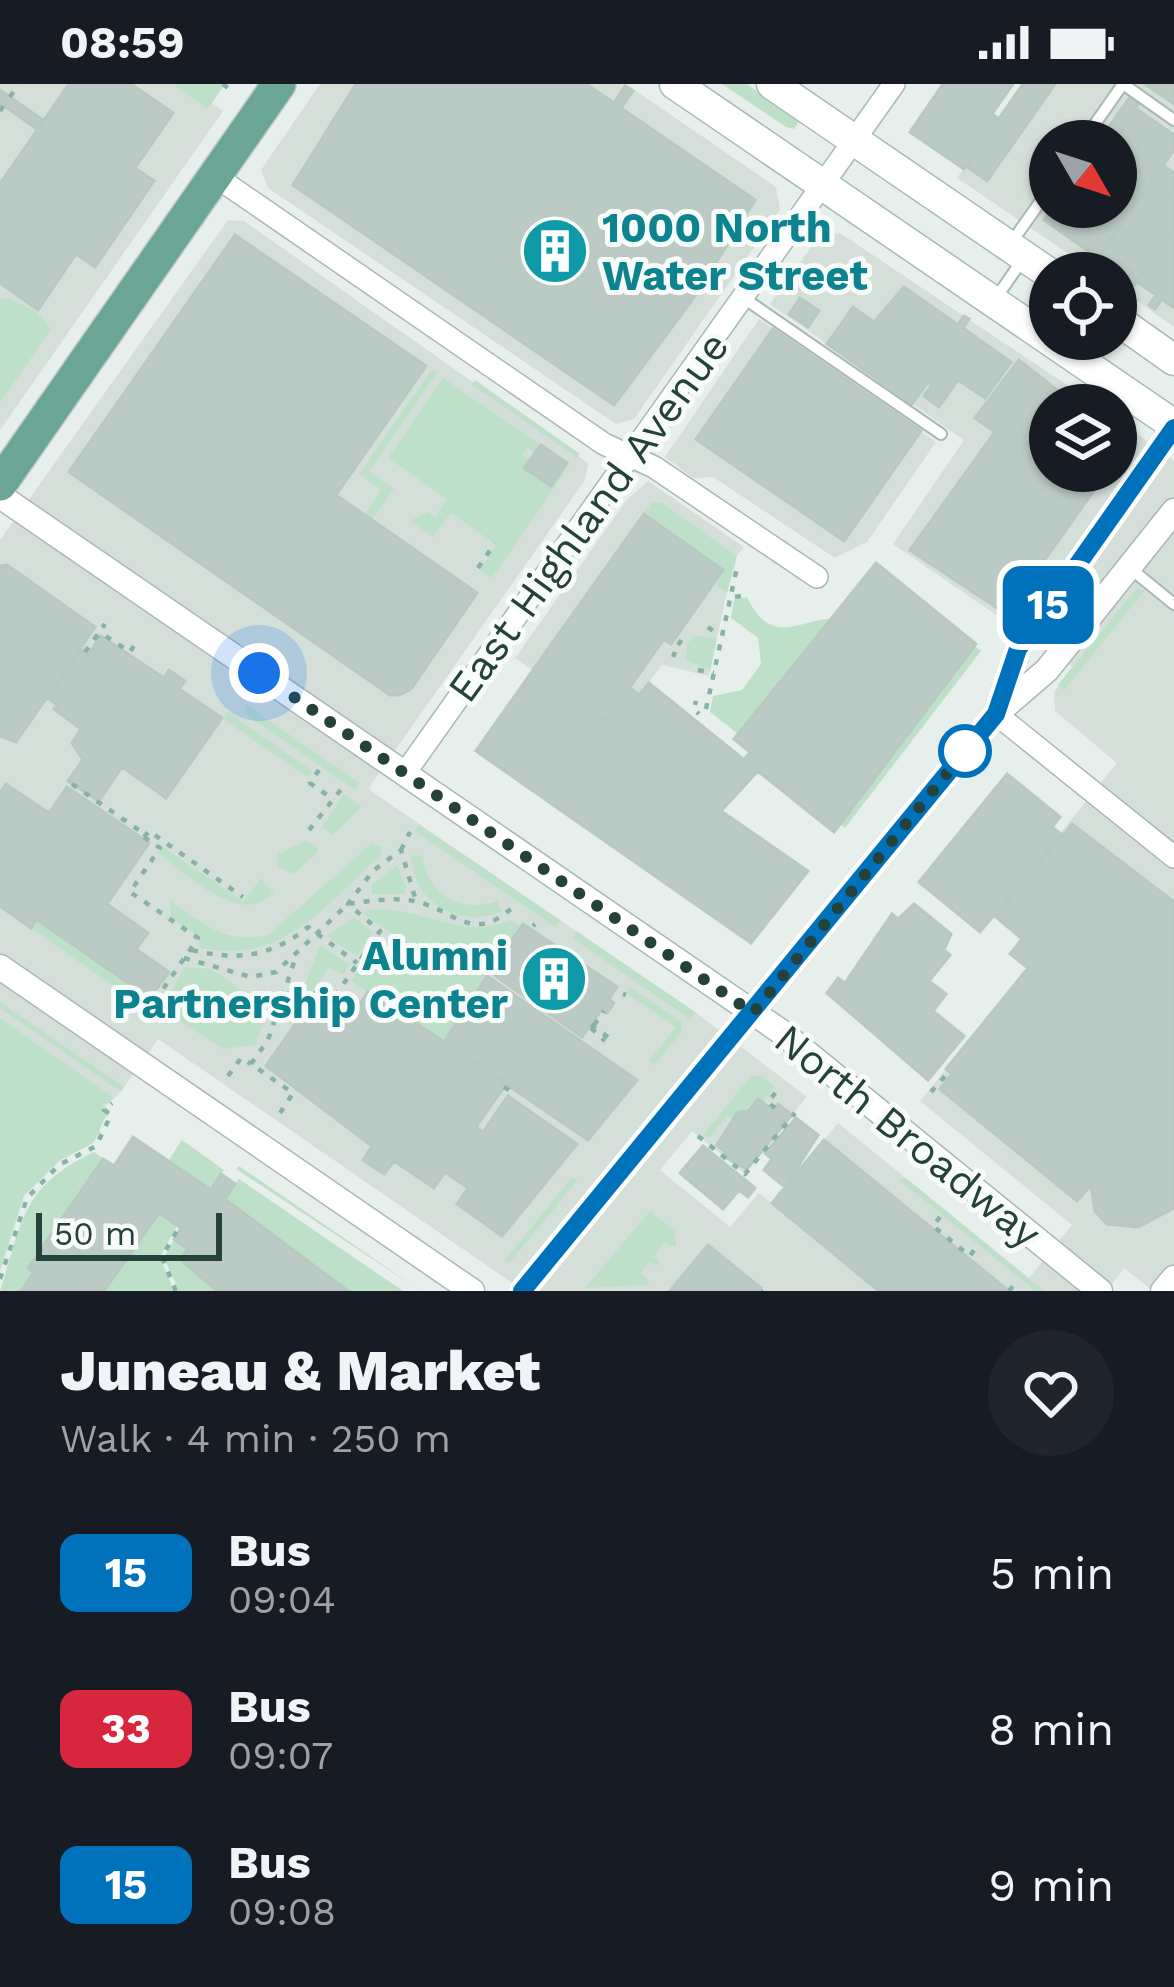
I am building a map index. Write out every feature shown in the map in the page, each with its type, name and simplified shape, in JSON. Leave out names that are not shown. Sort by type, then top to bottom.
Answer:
[{"type":"main road","points":[[0,484],[280,84]]},
{"type":"main road","points":[[675,84],[1174,427]]},
{"type":"main road","points":[[772,84],[1028,259]]},
{"type":"main road","points":[[1137,334],[1174,359]]},
{"type":"street","name":"East Highland Avenue","points":[[405,773],[894,84]]},
{"type":"street","points":[[215,176],[604,444],[632,457],[817,577]]},
{"type":"street","points":[[996,714],[1018,649],[1174,427]]},
{"type":"street","name":"North Broadway","points":[[0,496],[753,1013],[1100,1291]]},
{"type":"street","points":[[522,1291],[996,714],[1047,670],[1174,511]]},
{"type":"street","points":[[1095,540],[1128,567]]},
{"type":"street","points":[[996,714],[1174,857]]},
{"type":"street","points":[[0,967],[472,1291]]},
{"type":"street","points":[[1163,1291],[1174,1278]]},
{"type":"lane","points":[[1098,120],[1123,84],[1174,120]]},
{"type":"lane","points":[[994,301],[1028,259],[1038,228]]},
{"type":"lane","points":[[745,299],[941,434]]},
{"type":"lane","points":[[1128,567],[1174,604]]},
{"type":"path","points":[[10,97],[18,84]]},
{"type":"path","points":[[478,568],[495,544]]},
{"type":"path","points":[[699,708],[714,673],[738,563]]},
{"type":"path","points":[[735,597],[746,595]]},
{"type":"path","points":[[85,652],[105,623]]},
{"type":"path","points":[[94,639],[101,633],[130,652],[135,644]]},
{"type":"path","points":[[675,651],[683,638]]},
{"type":"path","points":[[698,670],[714,673]]},
{"type":"path","points":[[319,770],[310,784],[334,800]]},
{"type":"path","points":[[72,784],[160,848],[130,892],[198,938],[146,1014]]},
{"type":"path","points":[[308,830],[344,787]]},
{"type":"path","points":[[146,835],[149,831],[243,896]]},
{"type":"path","points":[[184,958],[251,977],[276,972],[348,904],[373,871],[401,850],[410,832]]},
{"type":"path","points":[[401,850],[416,901]]},
{"type":"path","points":[[348,904],[416,901],[463,924],[486,923],[516,904]]},
{"type":"path","points":[[283,993],[311,998],[318,989],[333,999],[380,931],[348,904]]},
{"type":"path","points":[[190,950],[244,956],[281,948],[308,927],[357,963]]},
{"type":"path","points":[[372,941],[405,962],[400,969]]},
{"type":"path","points":[[250,1064],[268,1040],[297,953]]},
{"type":"path","points":[[604,1011],[592,1026],[606,1039]]},
{"type":"path","points":[[228,1076],[241,1058],[293,1093],[280,1113]]},
{"type":"path","points":[[931,1092],[945,1076]]},
{"type":"path","points":[[775,1108],[768,1102],[780,1087]]},
{"type":"path","points":[[0,1279],[27,1198],[59,1165],[96,1146],[111,1115],[104,1110],[112,1103]]},
{"type":"path","points":[[698,1136],[745,1174],[794,1116]]},
{"type":"path","points":[[940,1217],[933,1226],[960,1249],[970,1256],[976,1247]]},
{"type":"path","points":[[176,1291],[162,1263],[179,1227]]},
{"type":"shaded area","points":[[0,84],[172,84],[185,93],[189,88],[223,111],[0,430]]},
{"type":"shaded area","name":"1000 North Water Street","points":[[320,84],[626,84],[776,187],[780,210],[634,419],[616,424],[268,188],[261,170]]},
{"type":"shaded area","points":[[1023,84],[1174,84],[1174,327],[1137,301],[1137,252],[1066,252],[1031,228],[1137,228],[1137,120],[1029,120],[1029,227],[957,178]]},
{"type":"shaded area","points":[[228,220],[244,221],[588,463],[585,480],[368,789],[695,1012],[807,1097],[744,1173],[692,1131],[660,1170],[730,1227],[759,1193],[772,1203],[838,1123],[1029,1278],[1072,1225],[920,1101],[1027,968],[1010,954],[1022,938],[994,915],[1117,763],[1055,711],[1054,692],[1072,667],[893,544],[964,440],[770,304],[817,239],[840,233],[1066,384],[1029,384],[1029,492],[1137,492],[1137,434],[1174,461],[1174,1291],[1153,1291],[1124,1268],[1107,1291],[524,1291],[158,1039],[121,1092],[98,1113],[100,1133],[93,1143],[59,1161],[24,1196],[0,1270],[0,540]]},
{"type":"shaded area","points":[[759,319],[936,442],[867,542],[835,558],[713,477],[693,478],[665,457]]},
{"type":"shaded area","points":[[648,481],[744,547],[734,559],[709,676],[662,665],[639,695],[606,721],[515,658],[626,501]]},
{"type":"green space","points":[[172,84],[225,84],[208,109]]},
{"type":"green space","points":[[722,84],[747,84],[799,122],[794,129],[786,127]]},
{"type":"green space","points":[[9,298],[37,312],[51,329],[0,403],[0,299]]},
{"type":"green space","points":[[432,369],[437,373],[369,471],[394,489],[372,520],[365,515],[381,490],[359,474]]},
{"type":"green space","points":[[443,378],[541,445],[535,453],[527,448],[522,455],[530,460],[525,468],[550,486],[570,465],[492,578],[480,570],[496,545],[451,513],[433,537],[410,521],[427,512],[435,517],[447,499],[388,458]]},
{"type":"green space","points":[[475,380],[580,454],[578,458],[472,385]]},
{"type":"green space","points":[[661,502],[737,556],[727,593],[717,586],[723,569],[644,514],[651,503]]},
{"type":"green space","points":[[1136,589],[1145,590],[1064,690],[1058,685]]},
{"type":"green space","points":[[747,597],[756,613],[776,627],[831,619],[738,734],[710,712],[713,696],[742,690],[761,664],[758,638],[731,618],[734,600]]},
{"type":"green space","points":[[697,636],[717,638],[710,670],[686,660],[687,643]]},
{"type":"green space","points":[[975,646],[981,651],[845,828],[840,824]]},
{"type":"green space","points":[[245,704],[359,783],[355,790],[245,714]]},
{"type":"green space","points":[[228,712],[312,771],[308,777],[223,719]]},
{"type":"green space","points":[[344,794],[362,807],[333,835],[322,827]]},
{"type":"green space","points":[[419,825],[560,920],[555,927],[415,831]]},
{"type":"green space","points":[[305,841],[317,846],[317,853],[294,874],[277,866],[278,854]]},
{"type":"green space","points":[[372,843],[381,846],[381,855],[321,912],[279,940],[229,951],[199,948],[201,938],[172,918],[169,900],[227,934],[268,935]]},
{"type":"green space","points":[[163,847],[243,901],[261,879],[274,893],[245,905],[230,901],[157,852]]},
{"type":"green space","points":[[411,855],[423,856],[431,881],[448,898],[470,905],[497,901],[502,912],[470,917],[441,908],[420,887]]},
{"type":"green space","points":[[397,865],[404,894],[372,894],[372,885]]},
{"type":"green space","points":[[370,910],[475,927],[510,920],[521,927],[444,1042],[351,981],[358,970],[367,975],[383,952],[399,963],[395,969],[401,974],[411,962],[387,945],[394,935],[362,913]]},
{"type":"green space","points":[[354,917],[373,932],[357,956],[327,936]]},
{"type":"green space","points":[[36,919],[148,997],[142,1006],[31,928]]},
{"type":"green space","points":[[576,931],[695,1012],[690,1019],[572,938]]},
{"type":"green space","points":[[320,945],[350,965],[343,975],[329,967],[310,995],[301,994]]},
{"type":"green space","points":[[185,967],[211,969],[269,1009],[255,1045],[223,1049],[178,1020],[169,994]]},
{"type":"green space","points":[[630,987],[681,1022],[682,1031],[654,1066],[649,1061],[676,1027],[626,993]]},
{"type":"green space","points":[[0,1002],[124,1087],[121,1092],[0,1008]]},
{"type":"green space","points":[[0,1018],[114,1098],[103,1105],[109,1110],[93,1143],[59,1161],[24,1196],[0,1270]]},
{"type":"green space","points":[[760,1075],[775,1087],[763,1102],[758,1099],[732,1119],[727,1116],[709,1138],[704,1134],[751,1076]]},
{"type":"green space","points":[[182,1140],[224,1170],[211,1190],[168,1161]]},
{"type":"green space","points":[[94,1152],[103,1159],[28,1268],[34,1272],[21,1291],[0,1291],[21,1225],[38,1193],[52,1178]]},
{"type":"green space","points":[[239,1166],[421,1291],[236,1169]]},
{"type":"green space","points":[[572,1177],[577,1181],[509,1263],[505,1260]]},
{"type":"green space","points":[[906,1178],[1044,1291],[1035,1291],[899,1180]]},
{"type":"green space","points":[[239,1179],[403,1291],[348,1291],[225,1199]]},
{"type":"green space","points":[[650,1211],[675,1231],[676,1247],[665,1243],[654,1256],[660,1261],[656,1266],[650,1262],[641,1273],[649,1281],[646,1285],[585,1288]]},
{"type":"green space","points":[[159,1213],[177,1226],[160,1257],[174,1291],[104,1291]]},
{"type":"green space","points":[[174,1239],[188,1249],[181,1260],[217,1291],[179,1291],[164,1258]]},
{"type":"building","points":[[69,84],[131,84],[173,113],[135,168],[154,181],[95,267],[76,254],[38,310],[0,283],[0,184]]},
{"type":"building","name":"1000 North Water Street","points":[[356,84],[586,84],[614,103],[625,86],[633,91],[621,108],[755,200],[696,295],[614,405],[293,185]]},
{"type":"building","points":[[943,84],[1013,84],[992,114],[999,119],[964,169],[910,132]]},
{"type":"building","points":[[1023,84],[1055,84],[987,181],[966,166]]},
{"type":"building","points":[[1145,84],[1174,84],[1174,104]]},
{"type":"building","points":[[0,90],[44,121],[38,130],[0,103]]},
{"type":"building","points":[[1130,97],[1139,103],[1135,108],[1174,135],[1174,150],[1137,203],[1137,120],[1114,120]]},
{"type":"building","points":[[1163,165],[1174,173],[1174,189],[1130,252],[1102,252],[1119,228],[1137,228],[1137,202]]},
{"type":"building","points":[[1174,189],[1174,229],[1137,282],[1137,252],[1130,252]]},
{"type":"building","points":[[1055,228],[1119,228],[1102,252],[1089,252]]},
{"type":"building","points":[[1174,229],[1174,308],[1162,299],[1155,309],[1149,305],[1156,295],[1137,282]]},
{"type":"building","points":[[235,235],[426,366],[336,495],[477,593],[411,689],[399,695],[390,695],[69,472]]},
{"type":"building","points":[[904,287],[958,325],[964,316],[969,319],[963,328],[1011,362],[985,398],[958,380],[939,407],[924,396],[932,385],[928,382],[912,404],[827,344],[853,307],[874,322]]},
{"type":"building","points":[[800,298],[819,311],[808,327],[789,314]]},
{"type":"building","points":[[773,329],[921,431],[844,541],[696,439]]},
{"type":"building","points":[[1019,360],[1049,384],[1029,384],[1029,492],[1093,492],[1006,614],[910,550],[995,432],[975,418]]},
{"type":"building","points":[[541,445],[567,463],[551,486],[524,468]]},
{"type":"building","points":[[644,514],[723,570],[671,644],[664,639],[606,721],[533,670]]},
{"type":"building","points":[[876,563],[976,644],[834,832],[744,760],[750,752],[734,739]]},
{"type":"building","points":[[7,565],[95,627],[16,742],[0,736],[0,566]]},
{"type":"building","points":[[101,636],[164,678],[169,670],[185,681],[179,689],[222,718],[166,798],[122,767],[99,801],[68,781],[83,760],[72,743],[81,729],[54,709],[57,705],[48,698],[82,650],[88,655]]},
{"type":"building","points":[[533,670],[606,721],[630,688],[639,695],[649,683],[758,771],[721,811],[808,871],[751,943],[476,751]]},
{"type":"building","points":[[1007,774],[1060,817],[1052,827],[1061,834],[980,932],[919,882]]},
{"type":"building","points":[[6,784],[49,813],[67,787],[149,843],[107,904],[148,933],[136,949],[169,972],[150,998],[36,919],[31,928],[0,906],[0,793]]},
{"type":"building","points":[[1072,824],[1174,902],[1174,1208],[1138,1227],[1107,1224],[1095,1211],[1091,1185],[1077,1201],[940,1089],[952,1074],[946,1069],[1028,968],[1010,954],[1022,939],[996,917]]},
{"type":"building","points":[[914,904],[951,934],[944,950],[950,955],[929,981],[946,994],[933,1011],[964,1036],[928,1080],[827,993],[838,978],[845,983],[892,914],[898,919]]},
{"type":"building","name":"Alumni Partnership Center","points":[[523,924],[617,987],[607,1013],[602,1009],[582,1037],[490,972]]},
{"type":"building","points":[[487,976],[637,1080],[588,1140],[444,1042]]},
{"type":"building","points":[[368,992],[507,1083],[476,1127],[483,1132],[508,1096],[577,1144],[502,1236],[457,1204],[468,1188],[445,1172],[434,1188],[394,1161],[384,1174],[363,1160],[372,1146],[266,1066],[303,1013],[313,1020],[321,1009],[346,1025]]},
{"type":"building","points":[[758,1099],[773,1110],[778,1104],[792,1115],[747,1169],[723,1156],[726,1153],[717,1145],[738,1112],[748,1111]]},
{"type":"building","points":[[796,1118],[818,1135],[785,1187],[764,1170],[772,1159],[765,1153]]},
{"type":"building","points":[[133,1137],[211,1190],[221,1174],[235,1184],[225,1199],[348,1291],[217,1291],[180,1259],[188,1249],[174,1239],[181,1228],[159,1213],[104,1291],[21,1291],[34,1272],[28,1268],[103,1159],[114,1166]]},
{"type":"building","points":[[824,1140],[1009,1291],[879,1291],[772,1203]]},
{"type":"building","points":[[703,1146],[755,1188],[748,1197],[739,1190],[723,1209],[680,1173]]},
{"type":"building","points":[[708,1245],[761,1288],[759,1291],[670,1291]]},
{"type":"bus line","name":"15","points":[[522,1291],[996,714],[1018,649],[1174,428]]},
{"type":"place","name":"1000 North Water Street","points":[[555,251]]},
{"type":"place","name":"Alumni Partnership Center","points":[[554,979]]},
{"type":"route","points":[[259,673],[753,1013],[965,751]]}]
